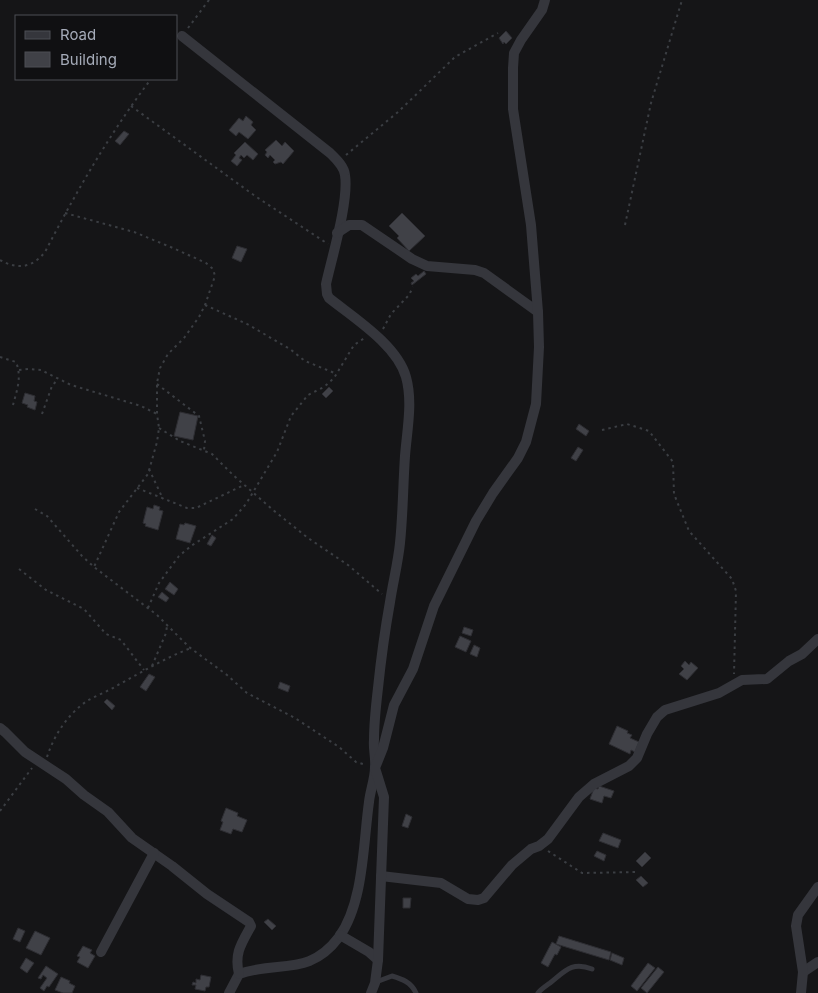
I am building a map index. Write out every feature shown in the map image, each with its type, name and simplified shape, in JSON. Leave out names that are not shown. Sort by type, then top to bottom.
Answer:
[{"type":"street","points":[[239,974],[251,970],[298,965],[313,960],[332,946],[349,919],[355,902],[361,867],[369,800],[394,705],[413,669],[434,606],[476,521],[492,493],[518,458],[526,442],[536,404],[539,347],[538,312],[532,225],[513,110],[513,68],[514,53],[542,10],[545,0]]},
{"type":"street","points":[[182,36],[330,153],[338,162],[346,175],[344,201],[326,284],[327,294],[329,298],[382,341],[398,361],[405,375],[409,401],[400,544],[375,708],[374,741],[376,768],[384,798],[378,960],[375,983],[371,993]]},
{"type":"street","points":[[337,233],[349,225],[362,225],[412,259],[427,266],[475,270],[484,273],[538,312]]},
{"type":"street","points":[[381,876],[441,883],[468,899],[478,900],[484,898],[512,866],[531,849],[548,839],[579,797],[594,784],[629,766],[637,758],[657,718],[665,710],[719,693],[742,680],[767,679],[790,660],[802,654],[818,639]]},
{"type":"street","points":[[0,728],[25,752],[108,812],[128,834],[207,894],[249,922],[251,926],[237,956],[239,974],[229,993]]},
{"type":"street","points":[[101,952],[154,854]]},
{"type":"street","points":[[801,993],[802,972],[796,926],[798,915],[818,887]]},
{"type":"street","points":[[340,935],[369,952],[378,960]]},
{"type":"street","points":[[802,972],[818,962]]},
{"type":"lane","points":[[538,993],[563,971],[582,965],[592,969]]},
{"type":"lane","points":[[375,983],[392,976],[404,979],[414,988],[416,993]]},
{"type":"path","points":[[182,36],[209,0]]},
{"type":"path","points":[[625,225],[651,103],[682,0]]},
{"type":"path","points":[[338,162],[398,112],[455,57],[498,33]]},
{"type":"path","points":[[0,260],[17,267],[37,261],[45,252],[65,212],[89,171],[130,106],[150,80]]},
{"type":"path","points":[[130,106],[255,196],[334,249]]},
{"type":"path","points":[[65,212],[134,232],[206,263],[213,269],[215,276],[205,306],[184,338],[168,354],[160,368],[157,383],[159,428],[150,469],[118,512],[94,567]]},
{"type":"path","points":[[382,341],[382,331],[385,325],[393,312],[409,295],[413,287]]},
{"type":"path","points":[[205,306],[255,329],[305,361],[337,374]]},
{"type":"path","points":[[148,608],[159,583],[179,556],[233,519],[253,493],[277,452],[291,416],[308,395],[324,387],[337,374],[354,345],[373,334]]},
{"type":"path","points":[[0,357],[16,362],[19,370],[20,379],[13,405]]},
{"type":"path","points":[[19,370],[41,370],[83,389],[141,406],[157,414]]},
{"type":"path","points":[[42,414],[50,390],[58,379]]},
{"type":"path","points":[[157,383],[199,416],[205,441],[204,450]]},
{"type":"path","points":[[602,430],[627,424],[649,431],[673,462],[674,494],[688,531],[732,579],[736,591],[734,683]]},
{"type":"path","points":[[159,428],[180,441],[212,454],[253,493],[308,538],[348,565],[390,600]]},
{"type":"path","points":[[150,469],[163,500]]},
{"type":"path","points":[[137,488],[163,500],[187,508],[196,508],[244,485]]},
{"type":"path","points":[[35,509],[47,516],[94,567],[148,608],[191,648],[228,675],[248,693],[295,718],[339,747],[356,762],[376,768]]},
{"type":"path","points":[[19,569],[46,590],[84,609],[106,634],[121,640],[144,670]]},
{"type":"path","points":[[152,666],[166,633],[167,625]]},
{"type":"path","points":[[0,812],[41,762],[57,732],[79,708],[89,700],[144,670],[191,648]]},
{"type":"path","points":[[539,846],[582,873],[636,872]]},
{"type":"building","points":[[506,31],[512,38],[506,44],[504,42],[503,44],[499,38]]},
{"type":"building","points":[[246,116],[253,122],[251,125],[256,130],[248,139],[239,132],[236,136],[229,130],[239,118],[243,121]]},
{"type":"building","points":[[124,131],[129,134],[120,145],[115,141]]},
{"type":"building","points":[[276,140],[282,146],[285,142],[294,151],[283,164],[281,162],[275,164],[273,162],[275,160],[270,155],[268,158],[265,155],[267,152],[265,150]]},
{"type":"building","points":[[245,142],[258,154],[253,160],[247,155],[244,158],[241,155],[239,158],[242,160],[237,166],[231,161],[236,155],[234,153]]},
{"type":"building","points":[[402,213],[425,236],[409,251],[397,238],[399,236],[389,226]]},
{"type":"building","points":[[237,246],[247,249],[241,262],[232,258]]},
{"type":"building","points":[[424,271],[426,274],[412,285],[411,283],[414,281],[411,278],[416,274],[418,276]]},
{"type":"building","points":[[329,387],[333,391],[326,398],[322,394]]},
{"type":"building","points":[[25,393],[35,396],[34,401],[37,402],[35,410],[22,403]]},
{"type":"building","points":[[180,412],[198,416],[193,440],[174,436]]},
{"type":"building","points":[[579,424],[589,431],[586,436],[576,429]]},
{"type":"building","points":[[578,447],[583,450],[576,461],[571,458]]},
{"type":"building","points":[[154,505],[160,507],[159,510],[163,511],[158,530],[145,526],[146,524],[143,523],[147,507],[153,509]]},
{"type":"building","points":[[185,523],[196,526],[190,543],[176,539],[180,524],[184,525]]},
{"type":"building","points":[[212,535],[216,538],[211,546],[207,544]]},
{"type":"building","points":[[170,582],[178,589],[174,595],[165,589]]},
{"type":"building","points":[[162,592],[169,598],[166,602],[158,597]]},
{"type":"building","points":[[464,627],[473,630],[471,636],[462,633]]},
{"type":"building","points":[[460,636],[471,641],[466,652],[455,647]]},
{"type":"building","points":[[474,645],[480,648],[477,657],[470,654]]},
{"type":"building","points":[[685,661],[689,665],[691,662],[698,668],[687,680],[679,674],[684,669],[681,666]]},
{"type":"building","points":[[149,674],[155,677],[146,691],[140,687]]},
{"type":"building","points":[[280,682],[290,686],[288,692],[278,688]]},
{"type":"building","points":[[107,699],[115,706],[112,710],[104,702]]},
{"type":"building","points":[[617,726],[628,731],[627,733],[632,735],[630,738],[639,742],[635,752],[631,750],[630,754],[609,744]]},
{"type":"building","points":[[599,786],[614,791],[611,798],[604,796],[602,803],[590,799],[594,788],[598,789]]},
{"type":"building","points":[[226,808],[238,813],[237,816],[247,820],[242,832],[233,829],[231,834],[220,830]]},
{"type":"building","points":[[406,814],[412,817],[408,828],[402,826]]},
{"type":"building","points":[[603,833],[621,840],[618,848],[599,841]]},
{"type":"building","points":[[597,851],[606,855],[604,861],[594,856]]},
{"type":"building","points":[[645,852],[651,858],[642,867],[636,861]]},
{"type":"building","points":[[641,876],[648,883],[643,887],[636,880]]},
{"type":"building","points":[[403,898],[411,898],[410,908],[403,908]]},
{"type":"building","points":[[268,919],[276,926],[272,930],[264,922]]},
{"type":"building","points":[[18,928],[25,931],[20,942],[13,939]]},
{"type":"building","points":[[35,931],[50,938],[41,955],[26,948]]},
{"type":"building","points":[[559,936],[611,952],[609,960],[556,944]]},
{"type":"building","points":[[552,942],[561,947],[548,967],[541,963]]},
{"type":"building","points":[[83,946],[92,950],[90,953],[95,956],[88,968],[77,962],[80,957],[77,956]]},
{"type":"building","points":[[612,953],[624,958],[622,965],[610,960]]},
{"type":"building","points":[[26,958],[34,963],[27,973],[20,968]]},
{"type":"building","points":[[648,963],[655,968],[637,991],[631,986]]},
{"type":"building","points":[[46,966],[58,974],[44,991],[40,988],[47,978],[43,975],[41,979],[38,978]]},
{"type":"building","points":[[658,967],[664,972],[647,993],[641,988]]},
{"type":"building","points":[[201,975],[211,977],[209,987],[206,987],[205,991],[195,989],[196,985],[192,985],[193,982],[196,983],[196,979],[200,980]]},
{"type":"building","points":[[61,977],[70,981],[69,983],[75,986],[72,993],[63,993],[55,990]]}]
